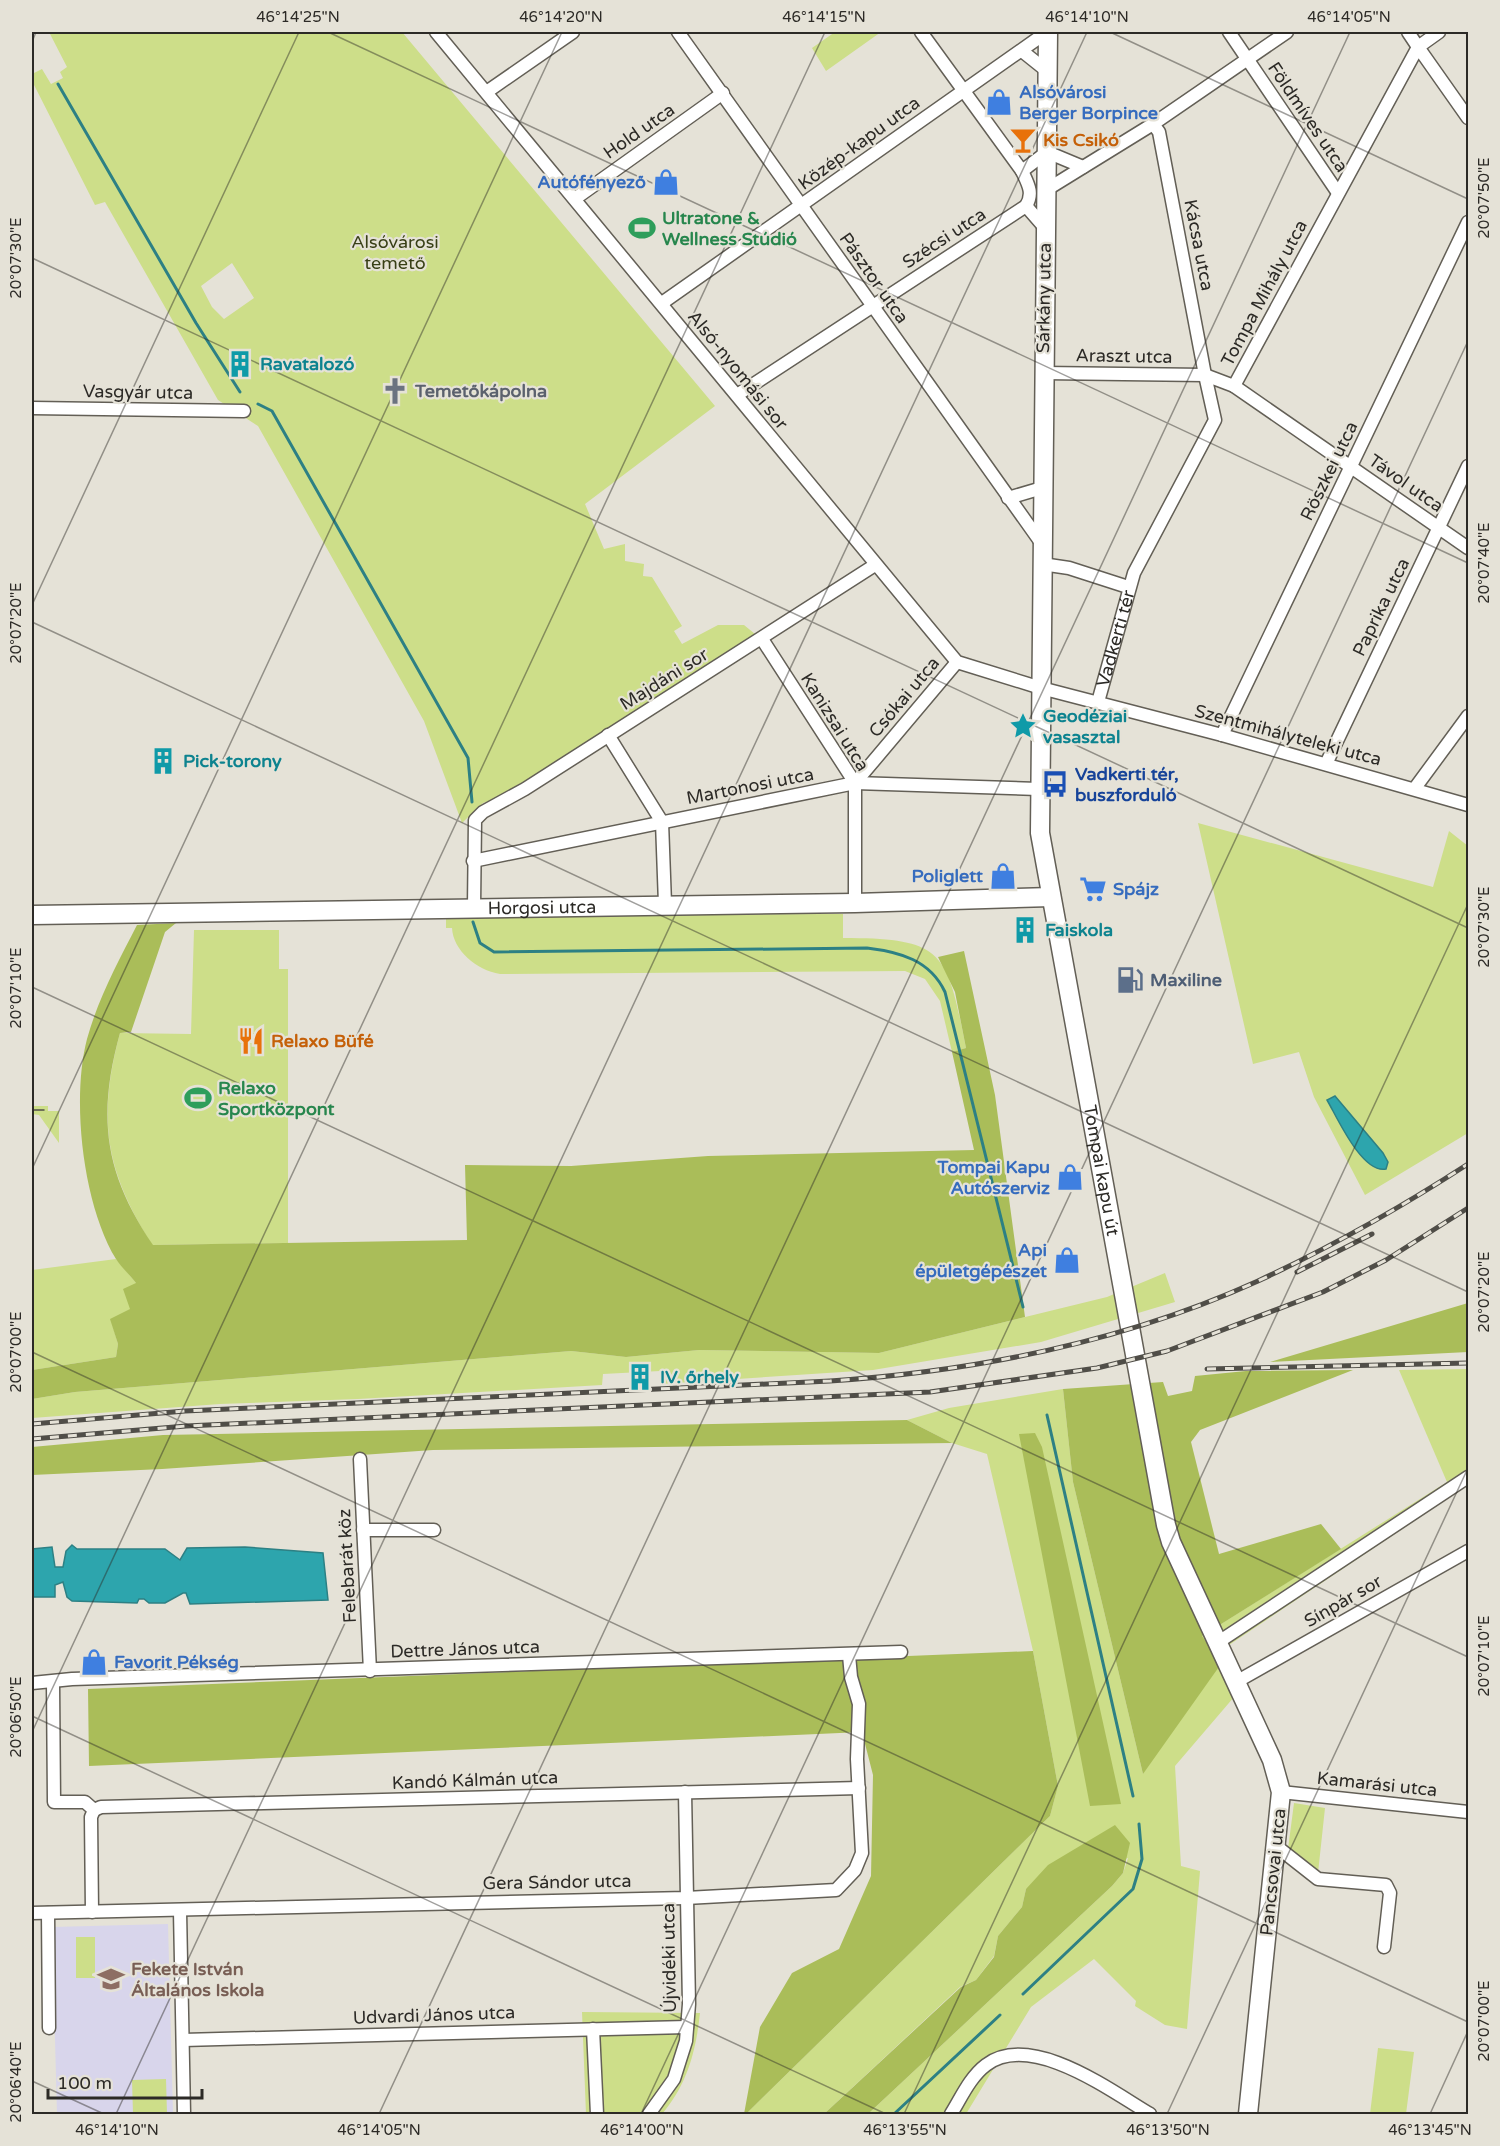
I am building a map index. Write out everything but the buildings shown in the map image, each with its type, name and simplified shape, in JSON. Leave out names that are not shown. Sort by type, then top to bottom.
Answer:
[{"type":"street","name":"Alsó-nyomási sor","points":[[436,32],[488,91],[957,662]]},
{"type":"street","points":[[488,91],[573,32]]},
{"type":"street","name":"Pásztor utca","points":[[678,32],[1042,544]]},
{"type":"street","points":[[921,32],[1022,171],[1030,189],[1031,199],[1026,206],[1046,229]]},
{"type":"street","name":"Közép-kapu utca","points":[[662,303],[1047,32]]},
{"type":"street","name":"Sárkány utca","points":[[1042,564],[1047,32]]},
{"type":"street","name":"Földmíves utca","points":[[1229,32],[1338,193]]},
{"type":"street","points":[[1046,190],[1153,124],[1287,32]]},
{"type":"street","points":[[1408,32],[1468,118]]},
{"type":"street","points":[[1418,46],[1439,32]]},
{"type":"street","name":"Tompa Mihály utca","points":[[1205,375],[1234,386],[1418,46]]},
{"type":"street","points":[[1022,51],[1047,71]]},
{"type":"street","name":"Hold utca","points":[[576,198],[723,93]]},
{"type":"street","name":"Kácsa utca","points":[[1153,124],[1161,137],[1205,375]]},
{"type":"street","points":[[1022,171],[1047,152],[1083,167]]},
{"type":"street","name":"Szécsi utca","points":[[737,395],[1026,206]]},
{"type":"street","name":"Röszkei utca","points":[[1222,735],[1468,222]]},
{"type":"street","name":"Araszt utca","points":[[1043,373],[1205,375]]},
{"type":"street","name":"Tompa Mihály utca","points":[[1128,587],[1215,420],[1205,375]]},
{"type":"street","name":"Távol utca","points":[[1234,386],[1468,548]]},
{"type":"street","name":"Vasgyár utca","points":[[32,408],[244,411]]},
{"type":"street","name":"Paprika utca","points":[[1326,764],[1468,466]]},
{"type":"street","points":[[1008,498],[1042,488]]},
{"type":"street","points":[[957,662],[1041,688],[1042,564]]},
{"type":"street","name":"Vadkerti tér","points":[[1041,688],[1098,702],[1128,587],[1069,568],[1042,564]]},
{"type":"street","name":"Majdáni sor","points":[[473,861],[473,825],[483,812],[525,789],[875,565]]},
{"type":"street","name":"Kanizsai utca","points":[[762,639],[855,783],[855,903]]},
{"type":"street","name":"Csókai utca","points":[[855,783],[957,662]]},
{"type":"street","name":"Tompai kapu út","points":[[1041,688],[1038,789],[1040,833],[1166,1525],[1218,1643]]},
{"type":"street","name":"Szentmihályteleki utca","points":[[1098,702],[1416,788],[1468,805]]},
{"type":"street","points":[[1416,788],[1468,716]]},
{"type":"street","points":[[608,735],[662,822],[664,904]]},
{"type":"street","name":"Martonosi utca","points":[[473,861],[855,783],[1038,789]]},
{"type":"street","points":[[473,861],[474,907]]},
{"type":"street","name":"Horgosi utca","points":[[32,915],[855,903],[1051,897]]},
{"type":"street","name":"Felebarát köz","points":[[360,1459],[370,1671]]},
{"type":"street","points":[[1218,1643],[1468,1477]]},
{"type":"street","points":[[363,1530],[434,1530]]},
{"type":"street","name":"Sínpár sor","points":[[1236,1683],[1468,1551]]},
{"type":"street","name":"Pancsovai utca","points":[[1218,1643],[1272,1760],[1281,1791],[1248,2115]]},
{"type":"street","name":"Dettre János utca","points":[[32,1683],[53,1683],[72,1679],[901,1652]]},
{"type":"street","name":"Gera Sándor utca","points":[[32,1913],[686,1898],[836,1890],[855,1870],[862,1853],[859,1704],[851,1677],[849,1655]]},
{"type":"street","points":[[53,1683],[54,1802],[85,1802],[94,1810],[91,1817],[92,1912]]},
{"type":"street","name":"Kandó Kálmán utca","points":[[94,1810],[101,1807],[859,1788]]},
{"type":"street","name":"Kamarási utca","points":[[1281,1791],[1468,1812]]},
{"type":"street","name":"Újvidéki utca","points":[[649,2115],[674,2079],[683,2054],[687,2027],[689,2004],[685,1792]]},
{"type":"street","points":[[1276,1846],[1318,1879],[1386,1885],[1390,1893],[1384,1947]]},
{"type":"street","points":[[180,1911],[184,2115]]},
{"type":"street","points":[[48,1913],[49,2028]]},
{"type":"street","name":"Udvardi János utca","points":[[183,2040],[687,2027]]},
{"type":"street","points":[[593,2029],[597,2115]]},
{"type":"street","points":[[951,2115],[969,2083],[985,2065],[998,2059],[1030,2057],[1066,2064],[1150,2115]]},
{"type":"shaded area","name":"Fekete István Általános Iskola","points":[[168,1924],[173,2114],[57,2114],[52,1927]]},
{"type":"green space","name":"Alsóvárosi temető","points":[[49,32],[402,32],[715,406],[585,504],[604,549],[625,544],[625,561],[644,564],[643,576],[652,577],[682,626],[674,631],[682,644],[718,625],[744,625],[755,634],[509,794],[483,803],[462,823],[424,721],[258,426],[218,400],[105,202],[95,205],[32,81],[32,74],[42,69],[51,84],[63,78],[60,72],[67,67]],"holes":[[[232,263],[254,298],[224,319],[212,307],[201,286]]]},
{"type":"green space","points":[[835,32],[881,32],[826,71],[812,48]]},
{"type":"green space","points":[[1198,823],[1433,887],[1449,831],[1468,846],[1468,1133],[1365,1195],[1314,1097],[1299,1052],[1253,1064]]},
{"type":"green space","points":[[843,914],[843,938],[903,942],[922,947],[936,957],[946,971],[953,990],[966,1048],[952,1052],[940,1001],[925,979],[905,971],[500,974],[491,972],[467,958],[453,936],[452,928],[446,928],[446,915]]},
{"type":"green space","points":[[176,923],[165,932],[131,1032],[120,1033],[113,1063],[107,1118],[115,1168],[124,1193],[153,1245],[467,1240],[465,1165],[571,1166],[708,1156],[974,1150],[952,1052],[966,1048],[955,992],[938,957],[964,951],[995,1095],[1025,1317],[879,1353],[699,1350],[626,1357],[571,1351],[75,1392],[32,1399],[32,1370],[116,1357],[118,1344],[110,1319],[130,1309],[123,1289],[136,1283],[120,1265],[105,1237],[88,1182],[80,1121],[82,1064],[87,1039],[97,1010],[137,925]]},
{"type":"green space","name":"Relaxo Sportközpont","points":[[194,930],[279,930],[279,969],[288,969],[288,1243],[152,1245],[136,1218],[115,1167],[108,1118],[109,1092],[120,1033],[191,1034]]},
{"type":"green space","points":[[32,1106],[48,1106],[48,1111],[59,1111],[59,1143],[39,1115],[32,1114]]},
{"type":"green space","points":[[116,1259],[137,1284],[131,1309],[111,1320],[118,1344],[116,1357],[32,1370],[32,1270]]},
{"type":"green space","points":[[1165,1273],[1175,1302],[1041,1342],[873,1370],[660,1384],[660,1371],[603,1374],[602,1385],[358,1399],[220,1404],[32,1418],[32,1399],[75,1392],[571,1351],[626,1357],[699,1350],[879,1353],[1107,1297]]},
{"type":"green space","points":[[1468,1303],[1468,1352],[1270,1362]]},
{"type":"green space","points":[[1468,1369],[1468,1485],[1229,1645],[1246,1683],[1175,1766],[1181,1866],[1200,1871],[1187,2029],[1165,2025],[1135,2006],[1136,2001],[1094,1959],[1031,2007],[966,2114],[868,2114],[1112,1886],[1123,1873],[1128,1858],[1026,1889],[1022,1907],[998,1936],[994,1956],[976,1980],[960,1987],[824,2114],[746,2114],[1050,1816],[1058,1786],[1033,1651],[987,1454],[952,1443],[907,1420],[949,1408],[1063,1389],[1073,1482],[1143,1774],[1202,1636],[1447,1482],[1399,1370]]},
{"type":"green space","points":[[1353,1370],[1200,1430],[1191,1442],[1219,1554],[1321,1524],[1341,1549],[1202,1636],[1221,1664],[1143,1774],[1073,1482],[1063,1389],[1163,1382],[1168,1396],[1192,1391],[1195,1376],[1246,1371]]},
{"type":"green space","points":[[907,1420],[952,1443],[433,1450],[162,1469],[32,1475],[32,1447],[163,1435]]},
{"type":"green space","points":[[1035,1433],[1042,1447],[1121,1804],[1090,1806],[1019,1434]]},
{"type":"green space","points":[[1033,1651],[1058,1786],[1050,1816],[746,2114],[744,2114],[760,2027],[792,1973],[839,1949],[871,1876],[873,1775],[862,1732],[89,1766],[88,1689]]},
{"type":"green space","points":[[1294,1803],[1325,1808],[1318,1873],[1288,1849]]},
{"type":"green space","points":[[1115,1825],[1130,1843],[1123,1873],[1112,1886],[868,2114],[824,2114],[961,1987],[976,1980],[994,1957],[998,1936],[1022,1907],[1026,1889],[1048,1865]]},
{"type":"green space","points":[[76,1937],[95,1937],[95,1978],[76,1978]]},
{"type":"green space","points":[[582,2012],[700,2013],[689,2067],[678,2091],[662,2114],[586,2114]]},
{"type":"green space","points":[[1378,2048],[1414,2052],[1406,2114],[1370,2114]]},
{"type":"green space","points":[[166,2079],[167,2114],[133,2114],[132,2080]]},
{"type":"water","points":[[1335,1096],[1383,1153],[1388,1162],[1386,1169],[1377,1168],[1368,1163],[1351,1143],[1327,1100]]},
{"type":"water","points":[[72,1545],[77,1549],[165,1549],[180,1560],[187,1548],[245,1547],[323,1553],[328,1600],[190,1604],[186,1593],[183,1593],[165,1603],[149,1603],[144,1599],[139,1599],[137,1603],[72,1601],[67,1597],[63,1582],[55,1585],[55,1597],[32,1597],[32,1549],[52,1547],[55,1567],[63,1567],[66,1551]]},
{"type":"waterway","points":[[58,84],[196,323],[240,392]]},
{"type":"waterway","points":[[258,404],[272,411],[468,758],[472,802]]},
{"type":"waterway","points":[[473,922],[480,943],[494,952],[867,948],[902,955],[922,965],[939,981],[945,992],[1023,1307]]},
{"type":"waterway","points":[[1047,1415],[1133,1796]]},
{"type":"waterway","points":[[1023,1994],[1133,1889],[1142,1859],[1139,1824]]},
{"type":"waterway","points":[[894,2114],[1000,2015]]},
{"type":"tram line","points":[[32,1110],[44,1110]]},
{"type":"railway","points":[[32,1424],[185,1411],[830,1381],[940,1370],[994,1361],[1102,1337],[1155,1321],[1258,1281],[1339,1241],[1468,1164]]},
{"type":"railway","points":[[32,1439],[186,1426],[930,1392],[1097,1368],[1167,1351],[1323,1292],[1386,1260],[1468,1208]]},
{"type":"railway","points":[[1297,1272],[1372,1234]]},
{"type":"railway","points":[[1207,1369],[1468,1363]]},
{"type":"place","name":"Alsóvárosi Berger Borpince","points":[[999,102]]},
{"type":"place","name":"Kis Csikó","points":[[1023,140]]},
{"type":"place","name":"Autófényező","points":[[666,182]]},
{"type":"place","name":"Ultratone & Wellness Stúdió","points":[[642,228]]},
{"type":"place","name":"Ravatalozó","points":[[240,364]]},
{"type":"place","name":"Temetőkápolna","points":[[395,391]]},
{"type":"place","name":"Geodéziai vasasztal","points":[[1023,726]]},
{"type":"place","name":"Pick-torony","points":[[163,761]]},
{"type":"place","name":"Vadkerti tér, buszforduló","points":[[1055,784]]},
{"type":"place","name":"Poliglett","points":[[1003,876]]},
{"type":"place","name":"Spájz","points":[[1093,889]]},
{"type":"place","name":"Faiskola","points":[[1025,930]]},
{"type":"place","name":"Maxiline","points":[[1130,980]]},
{"type":"place","name":"Relaxo Büfé","points":[[251,1041]]},
{"type":"place","name":"Relaxo Sportközpont","points":[[198,1098]]},
{"type":"place","name":"Tompai Kapu Autószerviz","points":[[1070,1177]]},
{"type":"place","name":"Api épületgépészet","points":[[1067,1260]]},
{"type":"place","name":"IV. őrhely","points":[[640,1377]]},
{"type":"place","name":"Favorit Pékség","points":[[94,1662]]},
{"type":"place","name":"Fekete István Általános Iskola","points":[[111,1979]]}]
